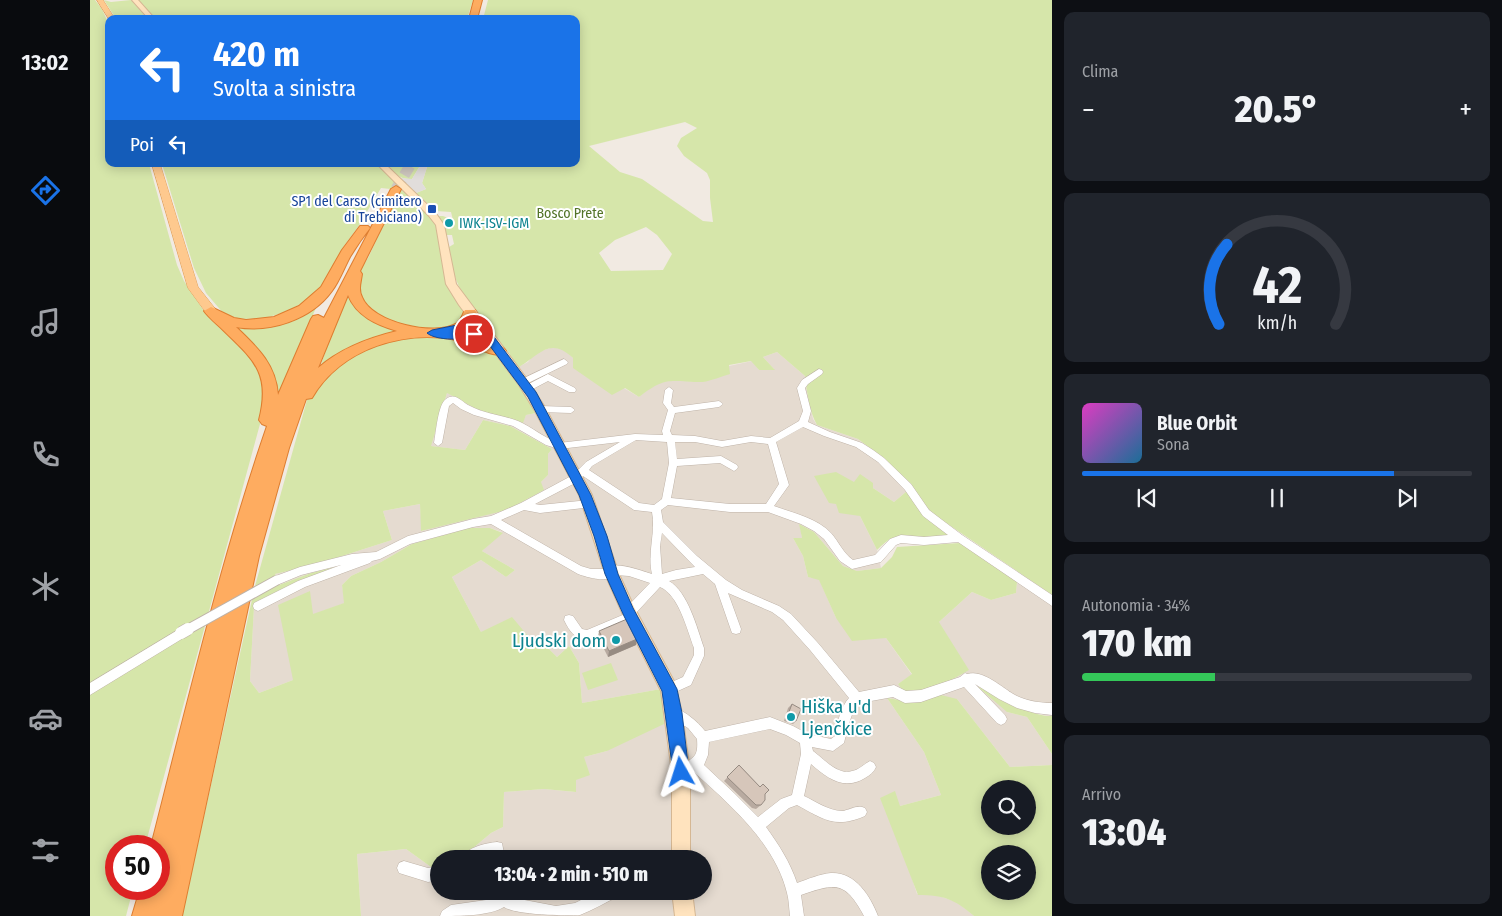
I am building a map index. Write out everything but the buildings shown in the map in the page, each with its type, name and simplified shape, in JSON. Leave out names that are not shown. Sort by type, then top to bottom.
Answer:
[{"type":"highway","points":[[474,15],[478,0]]},
{"type":"highway","points":[[481,15],[485,0]]},
{"type":"highway","points":[[165,835],[207,662],[264,456],[288,388],[315,326],[391,189]]},
{"type":"highway","points":[[210,311],[232,322],[254,324],[279,320],[301,310],[314,302],[327,289],[349,249],[369,228]]},
{"type":"highway","points":[[369,228],[368,248],[353,281],[355,297],[361,306],[377,319],[399,328],[432,333]]},
{"type":"highway","points":[[169,916],[212,717],[266,499],[295,407],[369,228]]},
{"type":"highway","points":[[210,311],[258,356],[269,378],[272,394],[272,404],[246,499],[231,571]]},
{"type":"highway","points":[[462,332],[470,313]]},
{"type":"highway","points":[[236,620],[293,427],[311,384],[334,363],[368,344],[408,335],[462,332],[474,334],[481,327]]},
{"type":"highway","points":[[462,332],[499,351]]},
{"type":"highway","points":[[145,916],[149,900]]},
{"type":"main road","points":[[100,0],[109,15]]},
{"type":"main road","points":[[135,0],[148,15]]},
{"type":"main road","points":[[157,167],[193,288],[210,311]]},
{"type":"main road","points":[[384,167],[438,222],[442,232],[449,279],[470,313],[526,385],[559,446],[579,475],[611,572],[630,614],[669,689],[688,769],[682,850]]},
{"type":"street","points":[[526,385],[564,362]]},
{"type":"street","points":[[438,444],[445,405],[454,399],[464,407],[477,413],[516,424],[549,443],[559,446],[636,437],[695,439],[722,444],[750,439],[771,441],[803,424],[807,411],[801,388],[805,382],[819,372]]},
{"type":"street","points":[[526,385],[548,377],[572,390]]},
{"type":"street","points":[[669,390],[666,403],[672,410]]},
{"type":"street","points":[[672,410],[720,404]]},
{"type":"street","points":[[540,409],[571,410]]},
{"type":"street","points":[[579,475],[637,507],[656,509],[666,501],[673,462],[666,430],[672,410]]},
{"type":"street","points":[[803,424],[859,445],[870,452],[881,460],[908,488],[926,513],[959,538],[1052,601]]},
{"type":"street","points":[[258,606],[302,584],[377,556],[408,540],[453,527],[492,520],[524,506],[579,475],[597,460],[636,437]]},
{"type":"street","points":[[768,508],[784,485],[771,441]]},
{"type":"street","points":[[673,462],[721,459],[734,467]]},
{"type":"street","points":[[666,501],[730,508],[768,508],[817,528],[827,536],[842,558],[852,565],[878,559],[893,542],[901,539],[924,541],[959,538]]},
{"type":"street","points":[[524,506],[540,509],[588,504]]},
{"type":"street","points":[[656,509],[659,524],[654,557],[659,581]]},
{"type":"street","points":[[492,520],[578,570],[591,574],[629,572],[659,581],[670,587],[682,603],[700,648],[699,656],[687,682],[669,689]]},
{"type":"street","points":[[659,524],[718,580],[732,590],[786,616],[857,698]]},
{"type":"street","points":[[90,689],[181,633],[277,580],[300,571],[344,560],[377,556]]},
{"type":"street","points":[[569,620],[579,634],[587,635],[630,614],[659,581],[678,574],[695,573],[706,569]]},
{"type":"street","points":[[718,580],[736,629]]},
{"type":"street","points":[[703,737],[770,723],[806,740],[824,745],[832,745],[838,742],[850,705],[857,698],[894,691],[905,697],[921,696],[946,688],[965,679],[973,678],[980,680],[1012,699],[1045,710],[1052,709]]},
{"type":"street","points":[[965,679],[972,690],[1001,719]]},
{"type":"street","points":[[674,713],[692,724],[703,737],[705,750],[688,769],[736,803],[757,826],[778,856],[794,891],[797,916]]},
{"type":"street","points":[[796,799],[808,754],[806,740]]},
{"type":"street","points":[[808,754],[834,774],[843,777],[850,778],[870,767]]},
{"type":"street","points":[[757,826],[785,804],[796,799],[828,814],[841,817],[861,812]]},
{"type":"street","points":[[484,850],[497,848],[497,850]]},
{"type":"street","points":[[404,868],[430,875]]},
{"type":"street","points":[[794,891],[820,881],[835,879],[848,882],[859,895],[871,916]]},
{"type":"street","points":[[447,916],[451,912],[496,905],[500,900]]},
{"type":"street","points":[[507,900],[510,904],[556,913],[576,910],[596,900]]},
{"type":"shaded area","points":[[419,167],[427,167],[422,183],[426,189],[416,193],[401,178],[412,179]]},
{"type":"shaded area","points":[[553,347],[564,349],[573,358],[639,397],[654,384],[669,380],[703,382],[729,366],[752,361],[759,370],[774,369],[763,357],[777,352],[805,376],[813,419],[817,425],[858,439],[887,461],[907,491],[894,502],[873,488],[836,504],[860,516],[877,550],[881,568],[857,571],[843,566],[814,532],[800,525],[802,538],[793,538],[803,556],[808,577],[819,579],[836,618],[886,638],[912,675],[898,684],[913,693],[939,622],[972,592],[991,600],[1016,593],[1017,582],[1023,575],[1052,595],[1052,716],[1019,706],[1007,712],[1027,717],[1052,754],[1052,765],[1010,767],[957,699],[912,702],[887,698],[924,752],[941,795],[900,806],[910,872],[917,894],[936,895],[957,902],[974,916],[361,916],[357,854],[406,849],[430,866],[430,900],[712,900],[712,850],[471,850],[491,833],[503,827],[504,792],[544,789],[575,792],[576,780],[584,757],[607,751],[661,689],[582,703],[579,663],[569,646],[557,657],[539,639],[533,642],[481,632],[452,577],[481,560],[506,577],[515,570],[482,551],[502,532],[490,528],[468,528],[412,544],[381,562],[351,576],[342,585],[345,603],[312,615],[309,591],[293,680],[259,693],[250,681],[254,607],[347,564],[311,573],[279,585],[275,574],[314,565],[392,540],[383,511],[420,504],[422,531],[541,482],[548,475],[548,454],[552,449],[510,426],[483,420],[465,450],[430,446],[447,393],[522,423],[526,415],[536,413],[510,371],[528,362],[535,353]]},
{"type":"green space","points":[[90,0],[95,0],[105,16],[105,167],[150,167],[177,265],[184,281],[206,314],[247,353],[263,377],[263,413],[148,835],[105,835],[105,900],[130,900],[126,916],[90,916]]},
{"type":"green space","points":[[104,0],[111,2],[131,0],[144,15],[113,15]]},
{"type":"green space","points":[[138,0],[473,0],[468,15],[151,15]]},
{"type":"green space","name":"Bosco Prete","points":[[488,0],[1052,0],[1052,595],[930,512],[887,461],[858,439],[817,425],[810,408],[805,376],[777,352],[763,357],[775,370],[759,370],[751,361],[729,365],[730,374],[703,382],[669,381],[656,385],[639,397],[625,388],[612,395],[573,368],[573,358],[565,351],[557,348],[544,350],[517,368],[510,354],[485,325],[462,293],[452,267],[449,247],[454,244],[452,235],[446,235],[439,216],[453,220],[451,212],[436,211],[416,193],[426,189],[422,183],[427,167],[580,167],[580,15],[484,15]],"holes":[[[685,122],[697,128],[681,138],[677,146],[684,156],[707,173],[710,180],[713,222],[703,221],[642,179],[620,172],[589,146]],[[646,227],[657,235],[672,254],[663,270],[611,271],[599,253],[615,240]]]},
{"type":"green space","points":[[163,167],[381,167],[428,214],[437,227],[446,280],[466,313],[461,323],[443,329],[419,328],[392,323],[368,309],[357,292],[360,270],[368,258],[400,190],[381,188],[358,227],[344,246],[323,285],[306,301],[288,311],[266,318],[240,319],[224,314],[206,293],[194,268]]},
{"type":"green space","points":[[390,167],[419,167],[412,179],[397,175]]},
{"type":"green space","points":[[349,294],[402,331],[321,365],[329,340]]},
{"type":"green space","points":[[319,301],[278,395],[273,372],[268,363],[230,325],[253,328]]},
{"type":"green space","points":[[408,337],[443,337],[464,340],[495,353],[519,383],[536,413],[526,415],[523,423],[482,412],[447,393],[431,446],[465,450],[483,420],[510,426],[552,449],[548,454],[548,475],[541,482],[544,490],[507,510],[421,531],[420,504],[383,511],[392,540],[314,565],[275,574],[279,585],[311,573],[358,561],[254,607],[250,681],[259,693],[293,680],[278,605],[310,591],[313,614],[344,603],[342,585],[351,576],[381,562],[412,544],[468,528],[490,528],[503,533],[482,551],[515,570],[506,577],[481,560],[452,577],[481,632],[512,617],[533,642],[539,639],[557,657],[569,646],[579,663],[582,703],[661,689],[664,724],[607,751],[584,757],[590,775],[576,780],[576,792],[544,789],[504,792],[503,827],[491,833],[471,850],[430,850],[430,866],[406,849],[357,854],[361,916],[182,916],[255,586],[307,400],[332,369],[349,356],[372,346]]},
{"type":"green space","points":[[836,472],[854,482],[860,474],[873,483],[873,488],[894,502],[907,491],[926,518],[950,536],[898,537],[888,540],[877,550],[860,516],[839,513],[836,504],[829,503],[814,476]]},
{"type":"green space","points":[[799,524],[814,532],[843,566],[857,571],[881,568],[892,557],[897,547],[960,543],[1017,582],[1016,593],[991,600],[972,592],[939,622],[969,670],[929,689],[912,692],[903,691],[898,684],[912,674],[886,638],[852,641],[836,618],[819,580],[808,577],[803,556],[793,538],[802,538]]},
{"type":"green space","points":[[611,663],[618,680],[588,690],[582,673]]},
{"type":"green space","points":[[978,687],[984,688],[1026,710],[1052,716],[1052,754],[1027,717],[1007,712]]},
{"type":"green space","points":[[941,695],[957,699],[1010,767],[1052,765],[1052,916],[974,916],[948,899],[918,895],[880,798],[895,791],[900,806],[941,795],[924,752],[887,698],[912,702]]},
{"type":"tunnel","points":[[396,189],[409,167]]},
{"type":"place","name":"SP1 del Carso (cimitero di Trebiciano)","points":[[432,209]]},
{"type":"place","name":"IWK-ISV-IGM","points":[[449,223]]},
{"type":"place","name":"Ljudski dom","points":[[616,640]]},
{"type":"place","name":"Hiška u'd Ljenčkice","points":[[791,717]]},
{"type":"route","points":[[474,334],[463,336],[432,333],[467,326],[481,327],[532,395],[585,495],[612,574],[628,612],[669,689],[674,713],[681,772]]}]
